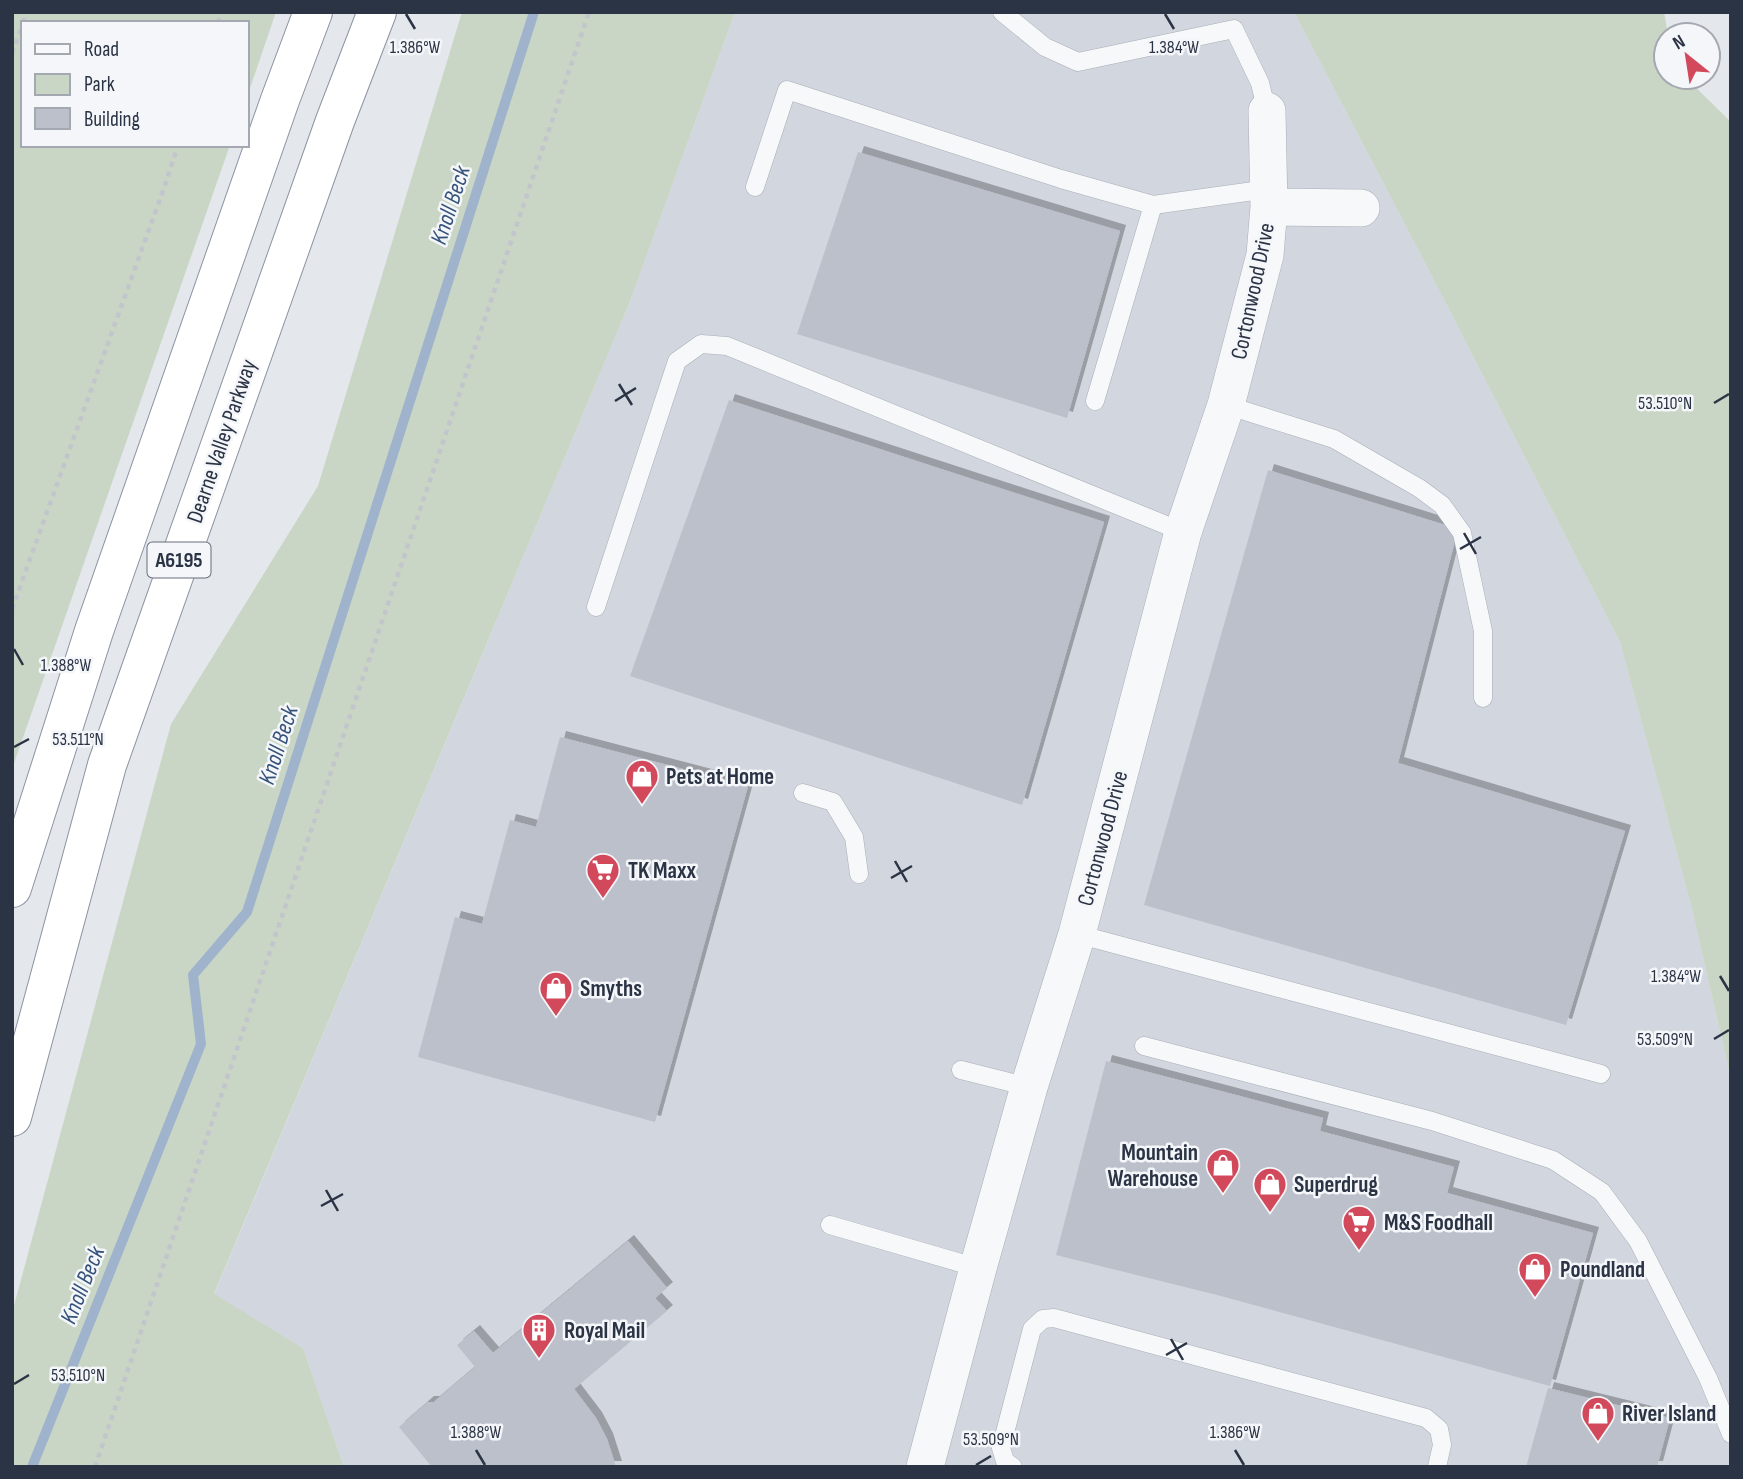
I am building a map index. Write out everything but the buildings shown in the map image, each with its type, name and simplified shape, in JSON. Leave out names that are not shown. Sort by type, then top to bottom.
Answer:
[{"type":"highway","name":"A6195","points":[[12,888],[94,631],[313,12]]},
{"type":"highway","name":"Dearne Valley Parkway","points":[[12,1117],[107,765],[335,121],[377,12]]},
{"type":"street","name":"Cortonwood Drive","points":[[925,1467],[1029,1087],[1077,934],[1183,532],[1226,405],[1265,255],[1269,198],[1267,111]]},
{"type":"street","name":"Cortonwood Drive","points":[[1269,198],[1361,208]]},
{"type":"lane","points":[[1002,12],[1045,47],[1078,62],[1231,21],[1260,83],[1267,111]]},
{"type":"lane","points":[[755,187],[787,90],[1061,179],[1153,205],[1269,198]]},
{"type":"lane","points":[[1095,401],[1153,205]]},
{"type":"lane","points":[[596,607],[677,361],[701,344],[727,346],[1183,532]]},
{"type":"lane","points":[[1226,405],[1334,439],[1419,488],[1442,505],[1462,533],[1478,607],[1483,631],[1483,698]]},
{"type":"lane","points":[[803,793],[833,802],[854,837],[859,874]]},
{"type":"lane","points":[[1077,934],[1601,1074]]},
{"type":"lane","points":[[1144,1046],[1432,1121],[1553,1160],[1602,1192],[1638,1241],[1709,1378],[1731,1434]]},
{"type":"lane","points":[[961,1070],[1029,1087]]},
{"type":"lane","points":[[830,1225],[978,1268]]},
{"type":"lane","points":[[1013,1467],[1005,1461],[1001,1448],[1032,1329],[1043,1319],[1054,1318],[1426,1418],[1439,1429],[1442,1446],[1437,1467]]},
{"type":"path","points":[[95,1467],[589,12]]},
{"type":"path","points":[[12,53],[21,29]]},
{"type":"path","points":[[12,609],[177,147]]},
{"type":"shaded area","points":[[735,12],[1294,12],[1620,642],[1692,909],[1731,1079],[1731,1467],[344,1467],[303,1348],[214,1295],[629,304]]},
{"type":"green space","points":[[12,12],[276,12],[248,94],[248,21],[21,21],[21,147],[229,147],[12,769]]},
{"type":"green space","points":[[462,12],[735,12],[629,304],[214,1294],[303,1348],[344,1467],[12,1467],[12,1313],[171,724],[318,486]]},
{"type":"green space","points":[[1294,12],[1664,12],[1666,21],[1652,21],[1652,91],[1699,91],[1731,122],[1731,1079],[1692,909],[1620,642]]},
{"type":"waterway","name":"Knoll Beck","points":[[32,1467],[201,1044],[193,975],[247,912],[534,12]]},
{"type":"place","name":"Pets at Home","points":[[642,806]]},
{"type":"place","name":"TK Maxx","points":[[603,900]]},
{"type":"place","name":"Smyths","points":[[556,1018]]},
{"type":"place","name":"Mountain Warehouse","points":[[1223,1195]]},
{"type":"place","name":"Superdrug","points":[[1270,1214]]},
{"type":"place","name":"M&S Foodhall","points":[[1359,1252]]},
{"type":"place","name":"Poundland","points":[[1535,1299]]},
{"type":"place","name":"Royal Mail","points":[[539,1360]]},
{"type":"place","name":"River Island","points":[[1598,1443]]}]
